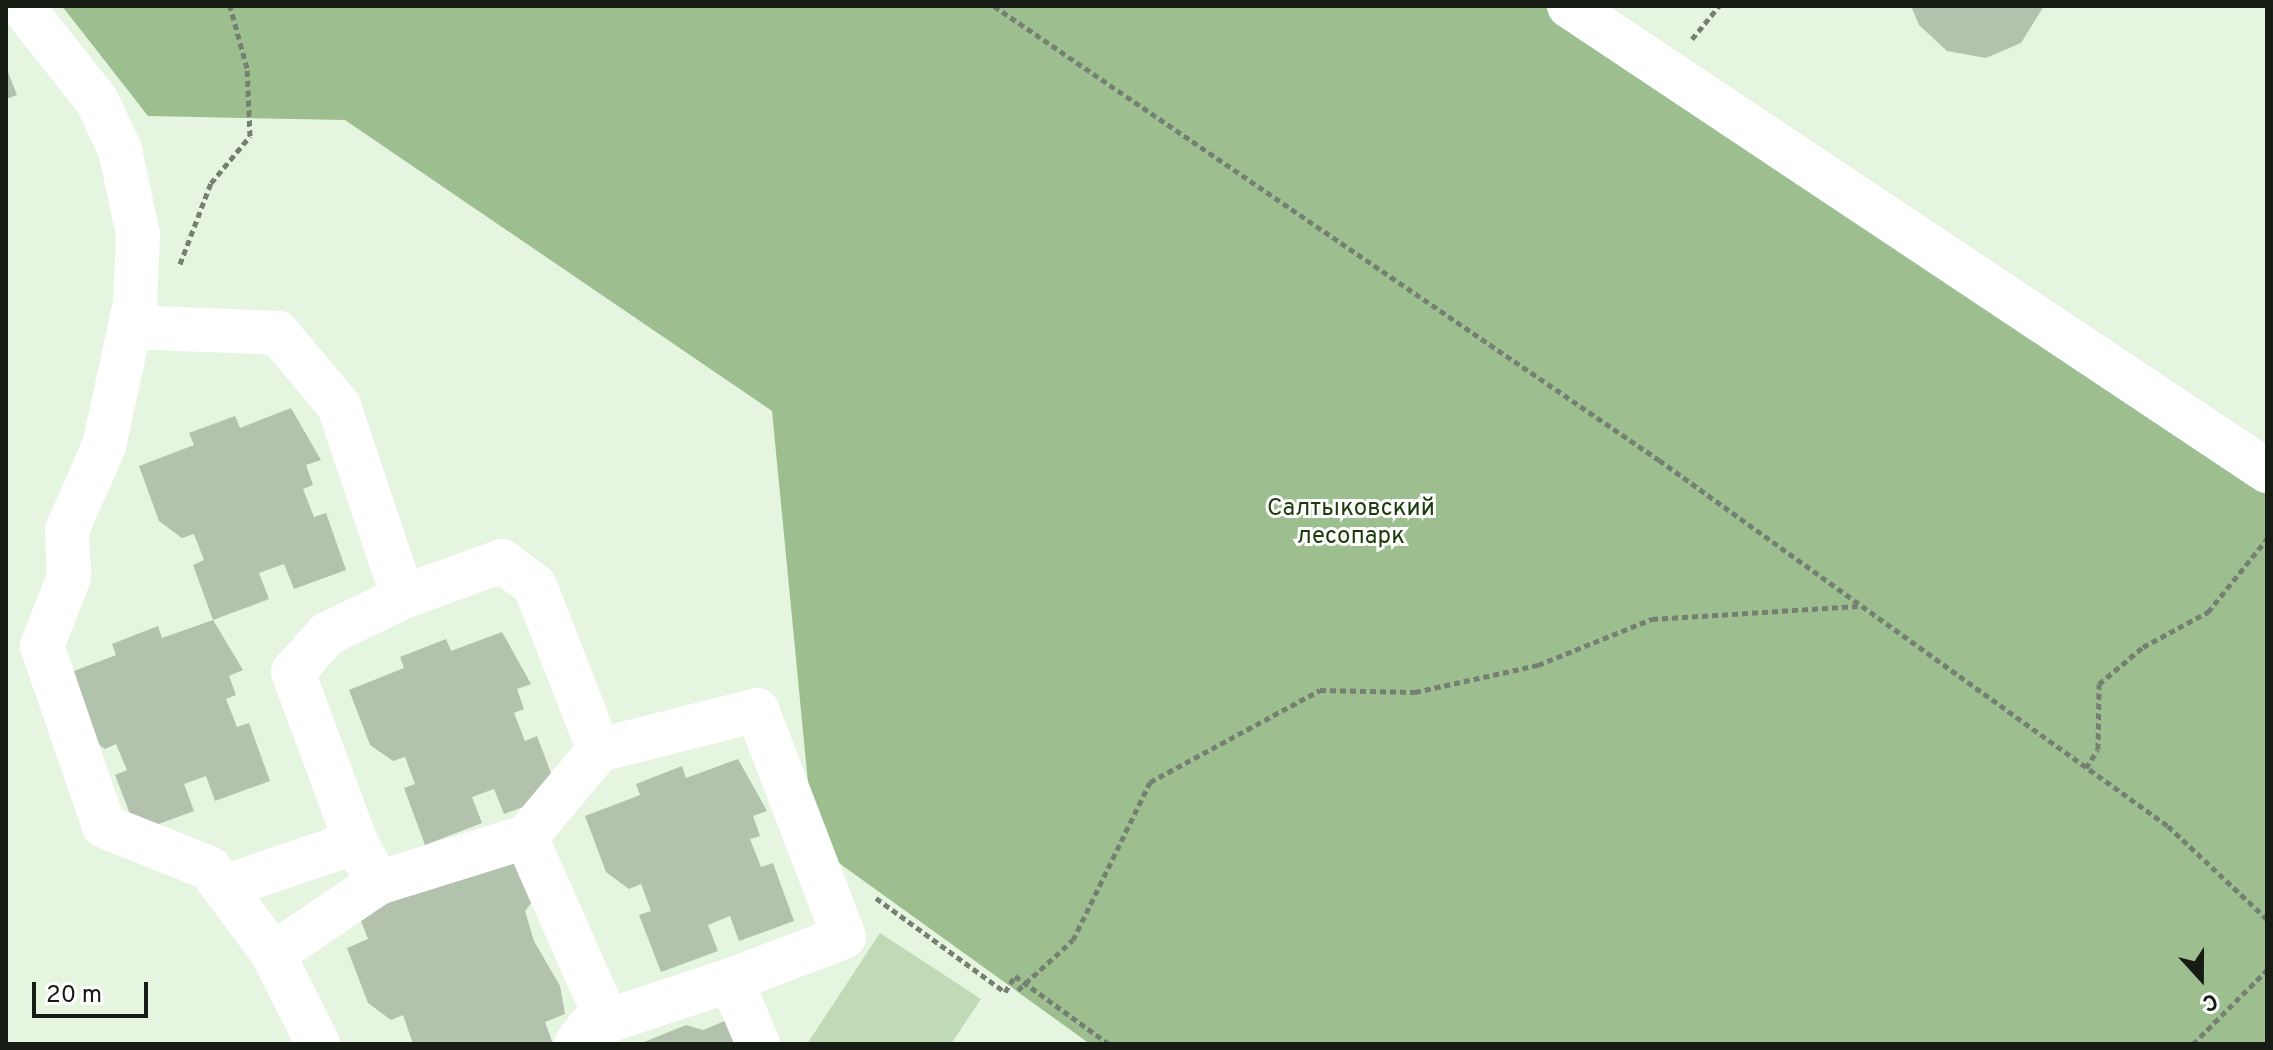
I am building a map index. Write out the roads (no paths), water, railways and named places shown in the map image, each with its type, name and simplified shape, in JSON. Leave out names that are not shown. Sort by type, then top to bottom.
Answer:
[{"type":"lane","points":[[22,6],[97,101],[120,150],[138,235],[130,327],[104,446],[67,530],[69,577],[42,646],[104,826],[209,868],[227,886],[273,954],[318,1044]]},
{"type":"lane","points":[[1569,6],[2267,471]]},
{"type":"lane","points":[[130,327],[278,333],[339,406],[403,597]]},
{"type":"lane","points":[[378,883],[356,842],[293,672],[327,634],[403,597],[502,561],[535,586],[599,750]]},
{"type":"lane","points":[[273,954],[378,883],[526,837],[599,750],[757,710],[844,937],[592,1032],[526,837]]},
{"type":"lane","points":[[227,886],[356,842]]},
{"type":"lane","points":[[731,980],[758,1044]]},
{"type":"park label","name":"Салтыковский лесопарк","points":[[1351,524]]}]
